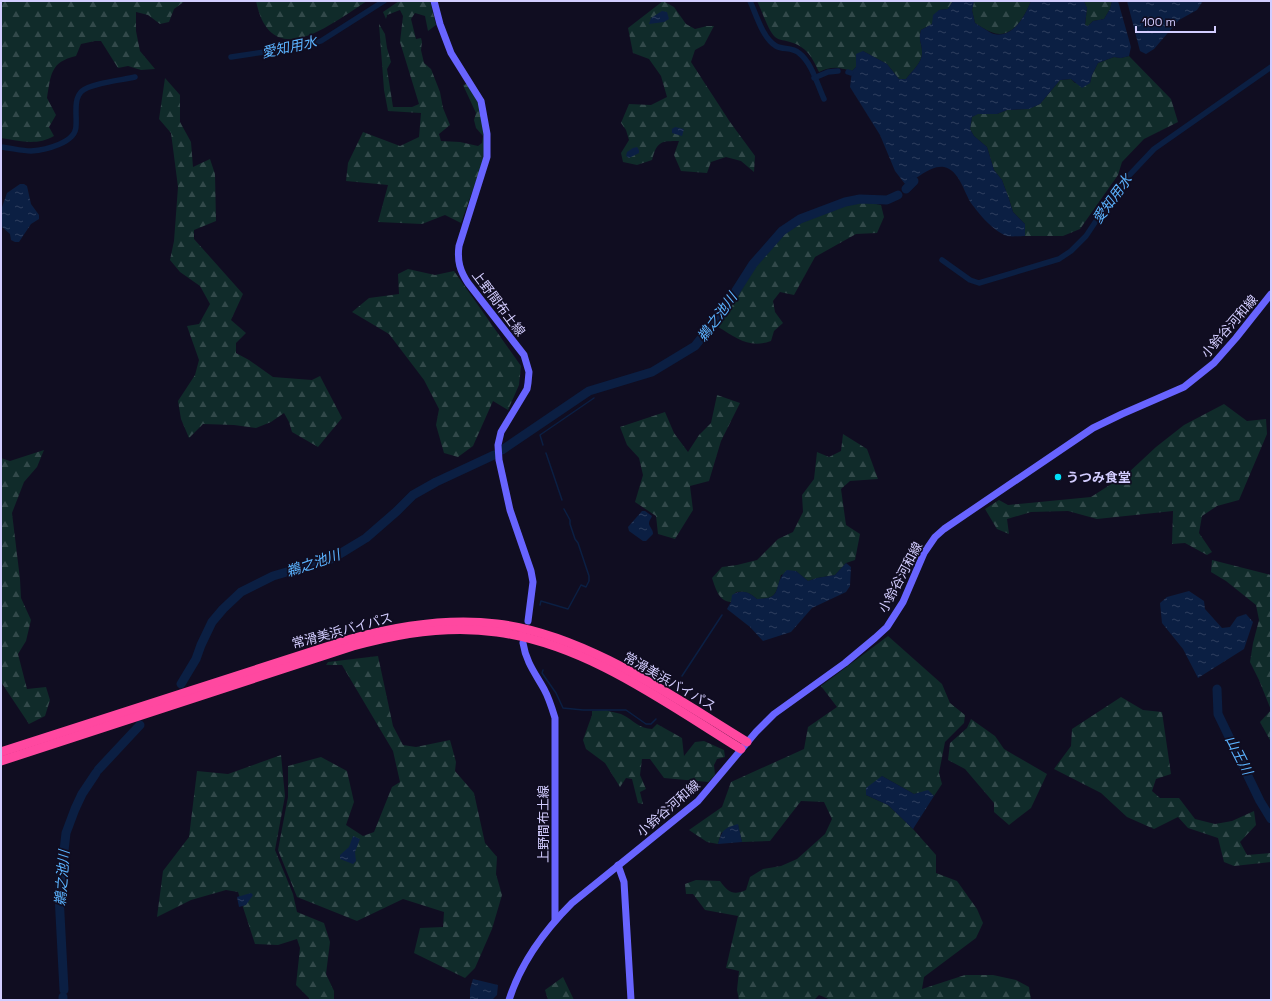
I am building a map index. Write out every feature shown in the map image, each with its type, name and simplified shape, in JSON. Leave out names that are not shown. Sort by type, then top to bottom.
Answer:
[{"type":"highway","name":"常滑美浜バイパス","points":[[1,752],[383,630],[418,625],[460,623],[505,625],[535,632],[577,646],[626,669],[744,745]]},
{"type":"highway","name":"常滑美浜バイパス","points":[[1,761],[353,646],[382,638],[461,629],[497,632],[533,639],[588,658],[744,745]]},
{"type":"main road","name":"上野間布土線","points":[[434,1],[440,24],[451,53],[481,101],[488,134],[487,157],[459,246],[458,257],[460,271],[524,355],[528,372],[527,389],[501,432],[498,444],[499,460],[510,510],[531,571],[533,582],[528,621]]},
{"type":"main road","name":"小鈴谷河和線","points":[[554,920],[618,865],[698,802],[744,745],[774,714],[845,662],[887,627],[903,602],[924,553],[935,537],[944,529],[1093,428],[1177,390],[1188,383],[1214,363],[1271,294]]},
{"type":"main road","name":"上野間布土線","points":[[523,643],[529,665],[552,705],[555,718],[554,920]]},
{"type":"main road","points":[[618,865],[624,882],[631,1000]]},
{"type":"main road","points":[[510,1000],[521,971],[538,941],[554,920]]},
{"type":"green space","points":[[1,1],[185,1],[174,9],[169,22],[160,24],[148,15],[136,12],[136,31],[140,51],[155,69],[141,70],[128,66],[118,68],[101,41],[81,44],[76,56],[61,62],[56,66],[51,76],[47,98],[56,115],[49,127],[54,136],[41,141],[28,142],[1,138]]},
{"type":"green space","points":[[256,1],[367,1],[337,21],[320,30],[304,37],[288,39],[275,35],[264,23]]},
{"type":"green space","points":[[399,1],[430,1],[436,25],[428,31],[425,16],[415,13],[411,19],[416,39],[421,38],[421,50],[424,63],[431,69],[450,125],[439,134],[441,141],[460,142],[478,146],[482,143],[483,136],[476,128],[474,120],[476,113],[463,85],[467,84],[480,104],[486,153],[461,223],[445,215],[422,224],[378,222],[388,185],[346,181],[348,163],[363,132],[400,146],[419,137],[421,113],[388,111],[384,90],[379,24],[385,34],[391,62],[387,69],[393,107],[412,107],[419,104],[400,42],[403,16],[400,10],[387,15],[386,19],[383,12]]},
{"type":"green space","points":[[663,1],[674,7],[686,24],[695,29],[714,26],[704,45],[695,50],[691,62],[730,122],[755,156],[754,172],[741,161],[726,157],[711,162],[707,173],[681,171],[674,155],[679,141],[668,141],[661,143],[656,149],[652,160],[637,165],[623,162],[621,153],[629,140],[626,130],[621,123],[629,104],[651,105],[667,97],[661,76],[649,59],[633,53],[628,28]]},
{"type":"green space","points":[[757,1],[953,1],[948,9],[939,10],[932,24],[921,30],[921,59],[906,79],[899,79],[887,64],[863,51],[856,67],[852,71],[835,68],[819,72],[811,57],[805,50],[796,44],[779,39],[772,34]]},
{"type":"green space","points":[[974,1],[1031,1],[1017,26],[1005,33],[999,34],[989,31],[975,23],[972,10]]},
{"type":"green space","points":[[1084,1],[1112,1],[1110,9],[1104,19],[1093,21],[1088,26],[1085,25],[1087,8]]},
{"type":"green space","points":[[1129,56],[1171,99],[1178,122],[1144,139],[1122,162],[1118,175],[1080,229],[1063,236],[1025,236],[1025,224],[1013,212],[1002,180],[994,170],[987,147],[974,136],[970,129],[972,117],[977,114],[997,114],[1007,110],[1028,109],[1040,104],[1060,80],[1071,79],[1075,83],[1090,83],[1098,63],[1114,57],[1121,58]]},
{"type":"green space","points":[[165,78],[180,95],[180,122],[191,142],[193,167],[210,159],[215,174],[216,221],[194,230],[194,239],[243,294],[231,320],[246,333],[236,343],[236,353],[249,360],[273,377],[312,380],[320,376],[342,418],[318,447],[292,432],[284,413],[271,422],[256,428],[234,425],[203,424],[189,438],[181,419],[178,401],[195,375],[199,360],[187,326],[199,324],[210,304],[200,286],[180,272],[170,260],[174,241],[178,187],[171,133],[159,119]]},
{"type":"green space","points":[[861,201],[881,205],[884,217],[877,233],[856,234],[815,257],[794,295],[780,292],[773,301],[775,312],[783,323],[774,331],[771,341],[756,344],[750,343],[737,338],[718,327],[755,266],[784,232],[802,222],[844,205]]},
{"type":"green space","points":[[408,269],[435,275],[454,271],[521,366],[519,385],[508,410],[493,401],[473,446],[458,457],[444,453],[436,425],[439,409],[424,380],[389,334],[352,312],[369,298],[399,294],[398,274]]},
{"type":"green space","points":[[717,395],[740,403],[721,441],[709,481],[690,486],[693,510],[675,539],[658,534],[656,516],[635,502],[643,475],[639,458],[627,445],[620,427],[665,412],[674,433],[688,452],[699,435],[711,423]]},
{"type":"green space","points":[[1224,404],[1247,421],[1266,419],[1267,434],[1239,500],[1217,506],[1202,516],[1199,533],[1212,552],[1207,555],[1185,543],[1172,544],[1173,511],[1097,519],[1068,511],[1031,512],[1007,519],[1009,534],[997,529],[985,509],[999,500],[1008,505],[1091,497],[1127,474],[1156,447],[1184,425]]},
{"type":"green space","points":[[843,434],[867,449],[878,479],[850,481],[841,489],[846,525],[860,534],[855,560],[846,563],[835,575],[808,581],[796,571],[781,575],[775,594],[768,598],[757,599],[748,593],[736,592],[731,602],[723,600],[718,593],[712,578],[722,567],[757,560],[778,539],[793,532],[803,512],[802,495],[814,479],[817,452],[829,457],[841,451]]},
{"type":"green space","points":[[44,450],[37,467],[24,482],[12,513],[21,598],[31,620],[26,641],[18,654],[27,689],[46,687],[50,700],[45,716],[29,724],[1,682],[1,458],[10,461]]},
{"type":"green space","points":[[1212,560],[1271,575],[1271,710],[1250,662],[1259,620],[1256,605],[1226,581],[1211,572]]},
{"type":"green space","points":[[888,636],[942,684],[950,703],[965,715],[964,723],[945,742],[939,773],[942,784],[934,796],[928,791],[914,794],[882,776],[866,795],[888,805],[913,829],[936,855],[936,873],[957,881],[977,909],[983,923],[976,938],[924,977],[922,989],[965,975],[993,975],[1016,980],[1029,987],[1031,1000],[831,1000],[819,995],[814,1000],[739,1000],[737,990],[739,971],[726,968],[738,916],[705,910],[693,894],[686,894],[685,884],[696,880],[720,881],[731,892],[738,893],[746,890],[750,877],[763,869],[781,866],[797,859],[825,834],[832,819],[824,802],[801,801],[770,841],[742,842],[738,825],[721,833],[718,844],[707,842],[689,830],[722,807],[731,782],[804,749],[808,727],[837,707],[821,686]]},
{"type":"green space","points":[[378,656],[393,726],[403,745],[416,747],[450,740],[456,762],[455,771],[474,793],[485,843],[497,857],[496,874],[502,895],[492,929],[475,968],[465,978],[414,953],[420,928],[443,927],[444,912],[403,899],[357,921],[297,897],[278,850],[288,797],[288,766],[321,757],[347,771],[354,802],[346,825],[363,836],[374,832],[392,787],[400,782],[393,751],[342,665],[326,665],[328,662]]},
{"type":"green space","points":[[1121,697],[1143,710],[1162,712],[1171,774],[1156,779],[1152,791],[1160,798],[1179,798],[1195,819],[1215,824],[1232,821],[1254,811],[1256,825],[1240,842],[1247,855],[1271,853],[1271,862],[1234,866],[1224,862],[1218,838],[1188,828],[1178,817],[1154,829],[1127,817],[1101,793],[1054,769],[1071,746],[1072,729]]},
{"type":"green space","points":[[607,710],[621,714],[644,728],[652,729],[657,724],[682,738],[684,756],[695,742],[704,741],[724,750],[725,757],[717,759],[714,765],[715,775],[708,782],[664,778],[650,759],[642,759],[640,775],[646,789],[640,792],[643,804],[638,803],[632,779],[626,778],[620,787],[605,763],[586,749],[583,740],[592,711]]},
{"type":"green space","points":[[1271,710],[1271,742],[1260,722]]},
{"type":"green space","points":[[971,719],[995,736],[1004,749],[1047,774],[1031,808],[1009,825],[994,812],[994,803],[965,769],[948,760],[950,743],[967,728]]},
{"type":"green space","points":[[281,755],[285,796],[275,850],[293,894],[297,912],[324,923],[330,942],[326,974],[334,991],[334,1000],[309,1000],[309,998],[296,985],[300,948],[297,939],[278,945],[255,944],[238,892],[226,890],[191,900],[157,917],[163,871],[189,837],[197,771],[228,774]]},
{"type":"green space","points":[[563,977],[574,1000],[548,1000],[545,990]]},
{"type":"water","points":[[953,1],[974,1],[972,10],[975,23],[991,33],[999,35],[1017,26],[1031,1],[1084,1],[1087,8],[1085,25],[1088,26],[1093,21],[1104,19],[1110,9],[1112,1],[1118,1],[1131,47],[1129,56],[1121,58],[1114,57],[1098,63],[1090,83],[1082,88],[1071,79],[1060,80],[1040,104],[1029,109],[1007,110],[997,114],[978,114],[972,117],[970,129],[974,136],[987,147],[994,170],[1002,180],[1013,212],[1025,224],[1025,236],[1007,236],[992,226],[982,217],[971,203],[954,172],[949,169],[944,167],[934,168],[905,184],[895,171],[880,135],[850,87],[852,71],[856,67],[856,54],[863,51],[887,64],[899,79],[906,79],[917,66],[922,56],[920,39],[921,30],[932,24],[933,15],[939,10],[948,9]]},
{"type":"water","points":[[1127,1],[1203,1],[1197,10],[1179,20],[1154,49],[1146,54],[1140,51]]},
{"type":"water","points":[[662,11],[667,12],[669,19],[664,22],[649,24],[651,18]]},
{"type":"water","points":[[675,127],[684,129],[682,136],[672,133],[672,129]]},
{"type":"water","points":[[637,147],[639,153],[629,158],[626,156],[627,152]]},
{"type":"water","points":[[20,184],[27,186],[31,204],[39,215],[39,219],[31,224],[19,242],[15,242],[11,240],[10,234],[1,226],[1,210],[7,193]]},
{"type":"water","points":[[642,511],[645,511],[652,516],[649,524],[653,534],[646,541],[643,541],[629,531],[628,527]]},
{"type":"water","points":[[846,563],[851,567],[850,586],[846,592],[812,608],[791,632],[763,641],[750,627],[727,609],[731,602],[732,595],[739,592],[748,593],[757,599],[772,596],[777,590],[782,575],[787,570],[796,571],[808,581],[835,575]]},
{"type":"water","points":[[1189,591],[1204,601],[1205,609],[1222,628],[1230,627],[1237,617],[1246,614],[1253,622],[1244,649],[1198,678],[1183,649],[1162,623],[1160,603],[1167,597]]},
{"type":"water","points":[[882,776],[914,794],[928,790],[934,796],[913,829],[888,805],[866,795],[866,788]]},
{"type":"water","points":[[738,824],[742,842],[718,844],[724,830]]},
{"type":"water","points":[[353,836],[360,839],[355,852],[356,861],[353,864],[340,859],[340,855],[349,847]]},
{"type":"water","points":[[251,893],[253,895],[246,905],[239,907],[237,897]]},
{"type":"water","points":[[473,979],[498,985],[497,995],[492,1000],[470,1000],[470,989]]},
{"type":"waterway","name":"愛知用水","points":[[231,57],[305,46],[321,41],[384,1]]},
{"type":"waterway","name":"愛知用水","points":[[750,1],[757,19],[771,43],[779,47],[796,51],[804,57],[814,74],[824,99]]},
{"type":"waterway","name":"愛知用水","points":[[942,260],[970,280],[979,283],[1059,259],[1071,251],[1086,236],[1120,185],[1154,149],[1271,67]]},
{"type":"waterway","name":"愛知用水","points":[[814,78],[828,72],[838,71]]},
{"type":"waterway","name":"愛知用水","points":[[1,147],[31,151],[51,147],[65,141],[75,132],[76,103],[77,98],[82,91],[92,86],[135,77]]},
{"type":"waterway","name":"鵜之池川","points":[[906,189],[914,181]]},
{"type":"waterway","name":"鵜之池川","points":[[502,450],[589,391],[652,372],[695,346],[725,308],[753,264],[782,231],[800,219],[845,202],[860,199],[887,200],[898,195]]},
{"type":"waterway","points":[[543,445],[540,435],[594,398]]},
{"type":"waterway","points":[[546,453],[562,500]]},
{"type":"waterway","name":"鵜之池川","points":[[181,684],[196,659],[212,622],[241,592],[273,576],[331,559],[366,538],[413,495],[436,482],[494,455]]},
{"type":"waterway","points":[[540,605],[541,601],[568,609],[581,585],[586,587],[589,581],[589,576],[578,543],[575,539],[570,520],[564,509]]},
{"type":"waterway","points":[[682,676],[722,615]]},
{"type":"waterway","points":[[543,670],[542,673],[556,693],[563,708],[583,710],[626,710],[646,724],[651,724],[656,719]]},
{"type":"waterway","name":"山王川","points":[[1217,689],[1218,714],[1260,801],[1271,819]]},
{"type":"waterway","name":"鵜之池川","points":[[98,770],[140,725]]},
{"type":"waterway","name":"鵜之池川","points":[[64,990],[59,895],[66,833],[82,794],[96,773]]},
{"type":"place","name":"うつみ食堂","points":[[1058,477]]}]
